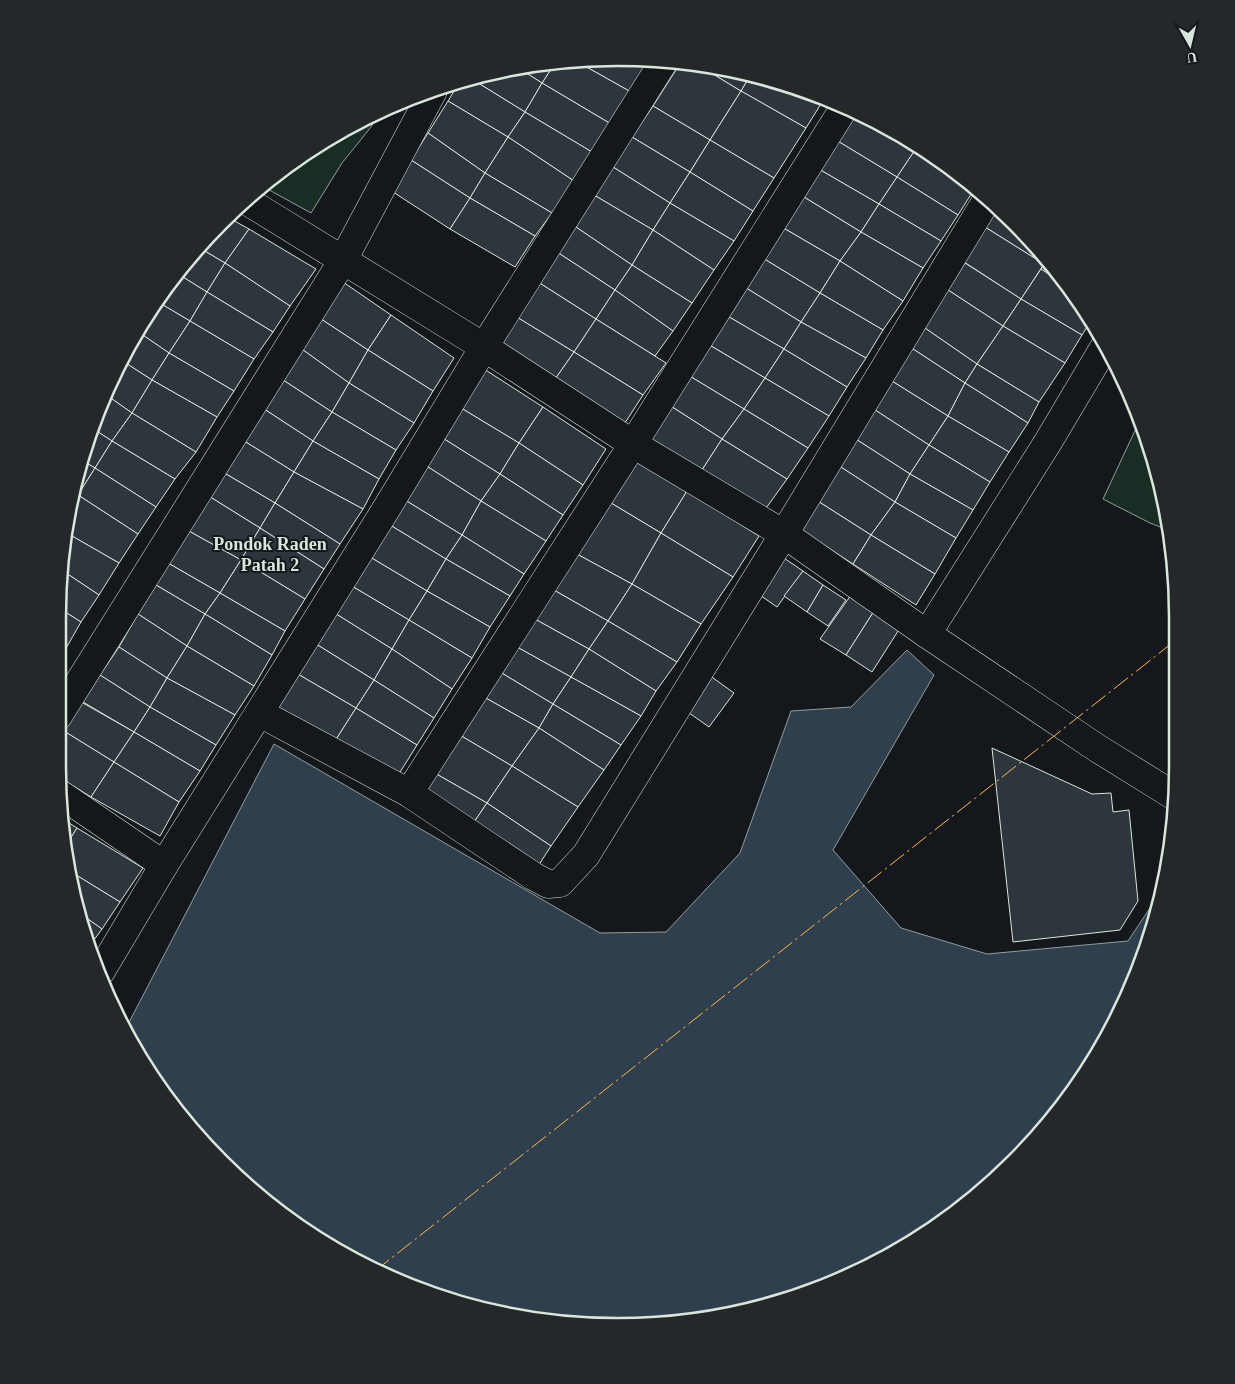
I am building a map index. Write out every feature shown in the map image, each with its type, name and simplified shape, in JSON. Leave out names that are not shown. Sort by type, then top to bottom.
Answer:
[{"type":"street","points":[[104,965],[388,506],[484,347],[660,68]]},
{"type":"street","points":[[66,703],[343,260],[429,100]]},
{"type":"street","points":[[409,793],[633,444],[840,114]]},
{"type":"street","points":[[253,204],[484,347],[633,444],[784,534],[927,634],[1098,748],[1168,792]]},
{"type":"street","points":[[260,712],[409,793],[533,876],[548,884],[560,884],[586,855],[984,205]]},
{"type":"street","points":[[927,634],[1048,442],[1101,353]]},
{"type":"street","points":[[67,799],[164,865]]},
{"type":"green space","points":[[373,124],[342,163],[311,213],[270,190],[311,159]]},
{"type":"green space","points":[[1135,430],[1150,475],[1161,527],[1103,499]]},
{"type":"water","points":[[907,650],[934,675],[833,850],[901,928],[987,954],[1128,941],[1150,907],[1127,977],[1095,1042],[1076,1073],[1032,1130],[981,1181],[924,1225],[861,1261],[828,1276],[760,1299],[725,1307],[654,1317],[618,1318],[581,1317],[510,1307],[475,1299],[407,1276],[342,1244],[311,1225],[254,1181],[203,1130],[180,1102],[159,1073],[129,1022],[274,744],[600,933],[666,932],[740,853],[791,711],[851,707]]},
{"type":"building","points":[[586,67],[646,67],[631,92]]},
{"type":"building","points":[[586,67],[631,92],[611,124],[542,83],[550,71]]},
{"type":"building","points":[[676,70],[715,75],[741,91],[710,140],[653,106]]},
{"type":"building","points":[[550,71],[542,83],[528,74]]},
{"type":"building","points":[[528,74],[542,83],[525,112],[480,84]]},
{"type":"building","points":[[715,75],[746,82],[741,91]]},
{"type":"building","points":[[746,82],[820,105],[806,128],[741,91]]},
{"type":"building","points":[[542,83],[611,124],[592,152],[525,112]]},
{"type":"building","points":[[480,84],[525,112],[508,137],[448,101],[454,92]]},
{"type":"building","points":[[741,91],[806,128],[774,178],[710,140]]},
{"type":"building","points":[[448,101],[508,137],[485,173],[428,133]]},
{"type":"building","points":[[653,106],[710,140],[690,172],[632,137]]},
{"type":"building","points":[[525,112],[592,152],[574,181],[508,137]]},
{"type":"building","points":[[849,117],[913,152],[897,177],[836,140]]},
{"type":"building","points":[[428,133],[485,173],[470,198],[411,160]]},
{"type":"building","points":[[508,137],[574,181],[552,213],[485,173]]},
{"type":"building","points":[[632,137],[690,172],[670,203],[613,167]]},
{"type":"building","points":[[710,140],[774,178],[753,211],[690,172]]},
{"type":"building","points":[[836,140],[897,177],[879,204],[817,168]]},
{"type":"building","points":[[913,152],[971,195],[958,215],[897,177]]},
{"type":"building","points":[[411,160],[470,198],[450,229],[390,190]]},
{"type":"building","points":[[613,167],[670,203],[653,230],[594,195]]},
{"type":"building","points":[[817,168],[879,204],[861,232],[799,194]]},
{"type":"building","points":[[690,172],[753,211],[734,241],[670,203]]},
{"type":"building","points":[[485,173],[552,213],[535,236],[470,198]]},
{"type":"building","points":[[897,177],[958,215],[941,241],[879,204]]},
{"type":"building","points":[[799,194],[861,232],[840,261],[780,226]]},
{"type":"building","points":[[594,195],[653,230],[632,265],[573,225]]},
{"type":"building","points":[[470,198],[535,236],[515,267],[450,229]]},
{"type":"building","points":[[670,203],[734,241],[714,270],[653,230]]},
{"type":"building","points":[[879,204],[941,241],[923,268],[861,232]]},
{"type":"building","points":[[993,215],[1036,259],[985,227]]},
{"type":"building","points":[[235,221],[249,229],[225,263],[205,251]]},
{"type":"building","points":[[573,225],[632,265],[615,290],[557,252]]},
{"type":"building","points":[[780,226],[840,261],[820,293],[761,257]]},
{"type":"building","points":[[985,227],[1036,259],[1042,267],[1021,299],[961,260]]},
{"type":"building","points":[[249,229],[316,269],[290,306],[225,263]]},
{"type":"building","points":[[653,230],[714,270],[692,303],[632,265]]},
{"type":"building","points":[[861,232],[923,268],[903,301],[840,261]]},
{"type":"building","points":[[205,251],[225,263],[207,292],[184,278]]},
{"type":"building","points":[[557,252],[615,290],[596,319],[538,282]]},
{"type":"building","points":[[761,257],[820,293],[801,322],[743,286]]},
{"type":"building","points":[[840,261],[903,301],[883,330],[820,293]]},
{"type":"building","points":[[225,263],[290,306],[273,332],[207,292]]},
{"type":"building","points":[[965,263],[1021,299],[1003,326],[948,290]]},
{"type":"building","points":[[632,265],[692,303],[673,331],[615,290]]},
{"type":"building","points":[[1041,269],[1055,282],[1086,328],[1082,335],[1021,299]]},
{"type":"building","points":[[184,278],[207,292],[190,321],[163,305]]},
{"type":"building","points":[[343,282],[391,315],[368,350],[318,317]]},
{"type":"building","points":[[538,282],[596,319],[574,352],[515,316]]},
{"type":"building","points":[[743,286],[801,322],[784,349],[724,314]]},
{"type":"building","points":[[945,288],[1003,326],[977,364],[922,326]]},
{"type":"building","points":[[615,290],[673,331],[655,356],[596,319]]},
{"type":"building","points":[[207,292],[273,332],[254,359],[190,321]]},
{"type":"building","points":[[820,293],[883,330],[866,358],[801,322]]},
{"type":"building","points":[[1021,299],[1082,335],[1065,363],[1003,326]]},
{"type":"building","points":[[163,305],[190,321],[169,353],[144,336]]},
{"type":"building","points":[[724,314],[784,349],[765,378],[706,343]]},
{"type":"building","points":[[391,315],[454,358],[433,391],[368,350]]},
{"type":"building","points":[[515,316],[574,352],[551,385],[496,348]]},
{"type":"building","points":[[318,317],[368,350],[349,383],[299,347]]},
{"type":"building","points":[[596,319],[666,363],[643,395],[574,352]]},
{"type":"building","points":[[190,321],[254,359],[234,391],[169,353]]},
{"type":"building","points":[[801,322],[866,358],[847,387],[784,349]]},
{"type":"building","points":[[922,326],[977,364],[965,383],[910,347]]},
{"type":"building","points":[[1003,326],[1065,363],[1039,402],[977,364]]},
{"type":"building","points":[[144,336],[169,353],[152,380],[128,365]]},
{"type":"building","points":[[706,343],[765,378],[744,409],[688,375]]},
{"type":"building","points":[[299,347],[349,383],[332,412],[280,378]]},
{"type":"building","points":[[910,347],[965,383],[948,416],[887,378]]},
{"type":"building","points":[[784,349],[847,387],[829,416],[765,378]]},
{"type":"building","points":[[368,350],[433,391],[414,423],[349,383]]},
{"type":"building","points":[[574,352],[643,395],[621,429],[551,385]]},
{"type":"building","points":[[169,353],[234,391],[217,417],[152,380]]},
{"type":"building","points":[[977,364],[1039,402],[1028,423],[965,383]]},
{"type":"building","points":[[128,365],[152,380],[132,413],[112,399]]},
{"type":"building","points":[[484,369],[543,407],[519,443],[461,408]]},
{"type":"building","points":[[688,375],[744,409],[722,439],[666,403]]},
{"type":"building","points":[[280,378],[332,412],[313,441],[261,407]]},
{"type":"building","points":[[765,378],[829,416],[808,448],[744,409]]},
{"type":"building","points":[[887,378],[948,416],[929,445],[872,408]]},
{"type":"building","points":[[152,380],[217,417],[196,452],[132,413]]},
{"type":"building","points":[[349,383],[414,423],[396,450],[332,412]]},
{"type":"building","points":[[965,383],[1028,423],[1009,452],[948,416]]},
{"type":"building","points":[[112,399],[132,413],[112,441],[99,432]]},
{"type":"building","points":[[666,403],[722,439],[700,473],[643,437]]},
{"type":"building","points":[[261,407],[313,441],[294,472],[241,439]]},
{"type":"building","points":[[543,407],[606,449],[583,485],[519,443]]},
{"type":"building","points":[[461,408],[519,443],[500,474],[441,437]]},
{"type":"building","points":[[872,408],[929,445],[910,474],[851,436]]},
{"type":"building","points":[[744,409],[808,448],[787,479],[722,439]]},
{"type":"building","points":[[332,412],[396,450],[379,479],[313,441]]},
{"type":"building","points":[[132,413],[196,452],[175,479],[112,441]]},
{"type":"building","points":[[948,416],[1009,452],[990,482],[929,445]]},
{"type":"building","points":[[99,432],[112,441],[95,468],[88,464]]},
{"type":"building","points":[[851,436],[910,474],[895,502],[833,462]]},
{"type":"building","points":[[441,437],[500,474],[481,501],[425,465]]},
{"type":"building","points":[[241,439],[294,472],[275,503],[221,471]]},
{"type":"building","points":[[722,439],[787,479],[764,511],[700,473]]},
{"type":"building","points":[[112,441],[175,479],[156,507],[95,468]]},
{"type":"building","points":[[313,441],[379,479],[363,509],[294,472]]},
{"type":"building","points":[[519,443],[583,485],[563,515],[500,474]]},
{"type":"building","points":[[929,445],[990,482],[973,510],[910,474]]},
{"type":"building","points":[[632,456],[687,491],[661,533],[606,500]]},
{"type":"building","points":[[833,462],[895,502],[871,535],[813,498]]},
{"type":"building","points":[[88,464],[95,468],[82,489]]},
{"type":"building","points":[[425,465],[481,501],[462,535],[405,500]]},
{"type":"building","points":[[95,468],[156,507],[138,534],[80,496],[82,489]]},
{"type":"building","points":[[221,471],[275,503],[260,528],[207,495]]},
{"type":"building","points":[[294,472],[363,509],[340,544],[275,503]]},
{"type":"building","points":[[500,474],[563,515],[546,541],[481,501]]},
{"type":"building","points":[[910,474],[973,510],[956,538],[895,502]]},
{"type":"building","points":[[687,491],[759,536],[733,577],[661,533]]},
{"type":"building","points":[[207,495],[260,528],[241,560],[187,530]]},
{"type":"building","points":[[80,496],[138,534],[119,563],[73,536]]},
{"type":"building","points":[[813,498],[871,535],[853,564],[796,527]]},
{"type":"building","points":[[405,500],[462,535],[446,559],[390,525]]},
{"type":"building","points":[[606,500],[661,533],[632,584],[575,553]]},
{"type":"building","points":[[481,501],[546,541],[524,574],[462,535]]},
{"type":"building","points":[[895,502],[956,538],[935,574],[871,535]]},
{"type":"building","points":[[275,503],[340,544],[324,569],[260,528]]},
{"type":"building","points":[[390,525],[446,559],[427,591],[370,557]]},
{"type":"building","points":[[260,528],[324,569],[305,599],[241,560]]},
{"type":"building","points":[[187,530],[241,560],[220,593],[168,563]]},
{"type":"building","points":[[661,533],[733,577],[701,624],[632,584]]},
{"type":"building","points":[[462,535],[524,574],[510,596],[446,559]]},
{"type":"building","points":[[871,535],[935,574],[916,605],[853,564]]},
{"type":"building","points":[[73,536],[119,563],[99,595],[68,574]]},
{"type":"building","points":[[575,553],[632,584],[608,621],[552,589]]},
{"type":"building","points":[[778,554],[803,571],[777,607],[754,591]]},
{"type":"building","points":[[370,557],[427,591],[409,620],[350,585]]},
{"type":"building","points":[[446,559],[510,596],[490,627],[427,591]]},
{"type":"building","points":[[241,560],[305,599],[285,631],[220,593]]},
{"type":"building","points":[[168,563],[220,593],[205,614],[156,585]]},
{"type":"building","points":[[803,571],[823,585],[807,612],[784,596]]},
{"type":"building","points":[[68,574],[99,595],[81,622],[66,613]]},
{"type":"building","points":[[632,584],[701,624],[677,662],[608,621]]},
{"type":"building","points":[[156,585],[205,614],[187,646],[138,614]]},
{"type":"building","points":[[350,585],[409,620],[392,649],[333,612]]},
{"type":"building","points":[[823,585],[846,600],[828,626],[807,612]]},
{"type":"building","points":[[552,589],[608,621],[589,649],[533,618]]},
{"type":"building","points":[[427,591],[490,627],[472,658],[409,620]]},
{"type":"building","points":[[220,593],[285,631],[272,655],[205,614]]},
{"type":"building","points":[[851,595],[874,611],[846,655],[820,639]]},
{"type":"building","points":[[874,611],[900,628],[872,672],[846,655]]},
{"type":"building","points":[[333,612],[392,649],[374,680],[316,644]]},
{"type":"building","points":[[66,613],[81,622],[66,648]]},
{"type":"building","points":[[138,614],[187,646],[167,678],[119,647]]},
{"type":"building","points":[[205,614],[272,655],[254,686],[187,646]]},
{"type":"building","points":[[533,618],[589,649],[571,677],[517,647]]},
{"type":"building","points":[[409,620],[472,658],[452,689],[392,649]]},
{"type":"building","points":[[608,621],[677,662],[656,691],[589,649]]},
{"type":"building","points":[[316,644],[374,680],[356,708],[296,673]]},
{"type":"building","points":[[187,646],[254,686],[235,715],[167,678]]},
{"type":"building","points":[[119,647],[167,678],[150,707],[100,675]]},
{"type":"building","points":[[517,647],[571,677],[553,704],[500,672]]},
{"type":"building","points":[[392,649],[452,689],[434,718],[374,680]]},
{"type":"building","points":[[589,649],[656,691],[641,716],[571,677]]},
{"type":"building","points":[[500,672],[553,704],[539,728],[484,697]]},
{"type":"building","points":[[296,673],[356,708],[335,741],[276,707]]},
{"type":"building","points":[[100,675],[150,707],[134,732],[83,702]]},
{"type":"building","points":[[709,675],[734,693],[709,727],[685,710]]},
{"type":"building","points":[[571,677],[641,716],[621,745],[553,704]]},
{"type":"building","points":[[167,678],[235,715],[216,745],[150,707]]},
{"type":"building","points":[[374,680],[434,718],[417,745],[356,708]]},
{"type":"building","points":[[484,697],[539,728],[512,766],[458,734]]},
{"type":"building","points":[[76,699],[134,732],[114,762],[66,732],[66,716]]},
{"type":"building","points":[[553,704],[621,745],[604,770],[539,728]]},
{"type":"building","points":[[150,707],[216,745],[200,771],[134,732]]},
{"type":"building","points":[[356,708],[417,745],[397,777],[335,741]]},
{"type":"building","points":[[539,728],[604,770],[578,807],[512,766]]},
{"type":"building","points":[[66,732],[114,762],[91,797],[66,782]]},
{"type":"building","points":[[134,732],[200,771],[179,802],[114,762]]},
{"type":"building","points":[[458,734],[512,766],[487,803],[433,772]]},
{"type":"building","points":[[992,748],[1092,794],[1111,793],[1113,812],[1129,810],[1138,901],[1120,930],[1013,942]]},
{"type":"building","points":[[114,762],[179,802],[160,836],[91,797]]},
{"type":"building","points":[[512,766],[578,807],[551,846],[487,803]]},
{"type":"building","points":[[433,772],[487,803],[470,828],[419,795]]},
{"type":"building","points":[[487,803],[551,846],[533,874],[470,828]]},
{"type":"building","points":[[69,823],[77,828],[71,838]]},
{"type":"building","points":[[77,828],[143,868],[120,902],[77,876],[71,838]]},
{"type":"building","points":[[77,876],[120,902],[102,929],[88,919]]},
{"type":"building","points":[[88,919],[102,929],[94,939]]},
{"type":"power","points":[[383,1265],[1169,646]]},
{"type":"district","name":"Pondok Raden Patah 2","points":[[270,554]]}]
